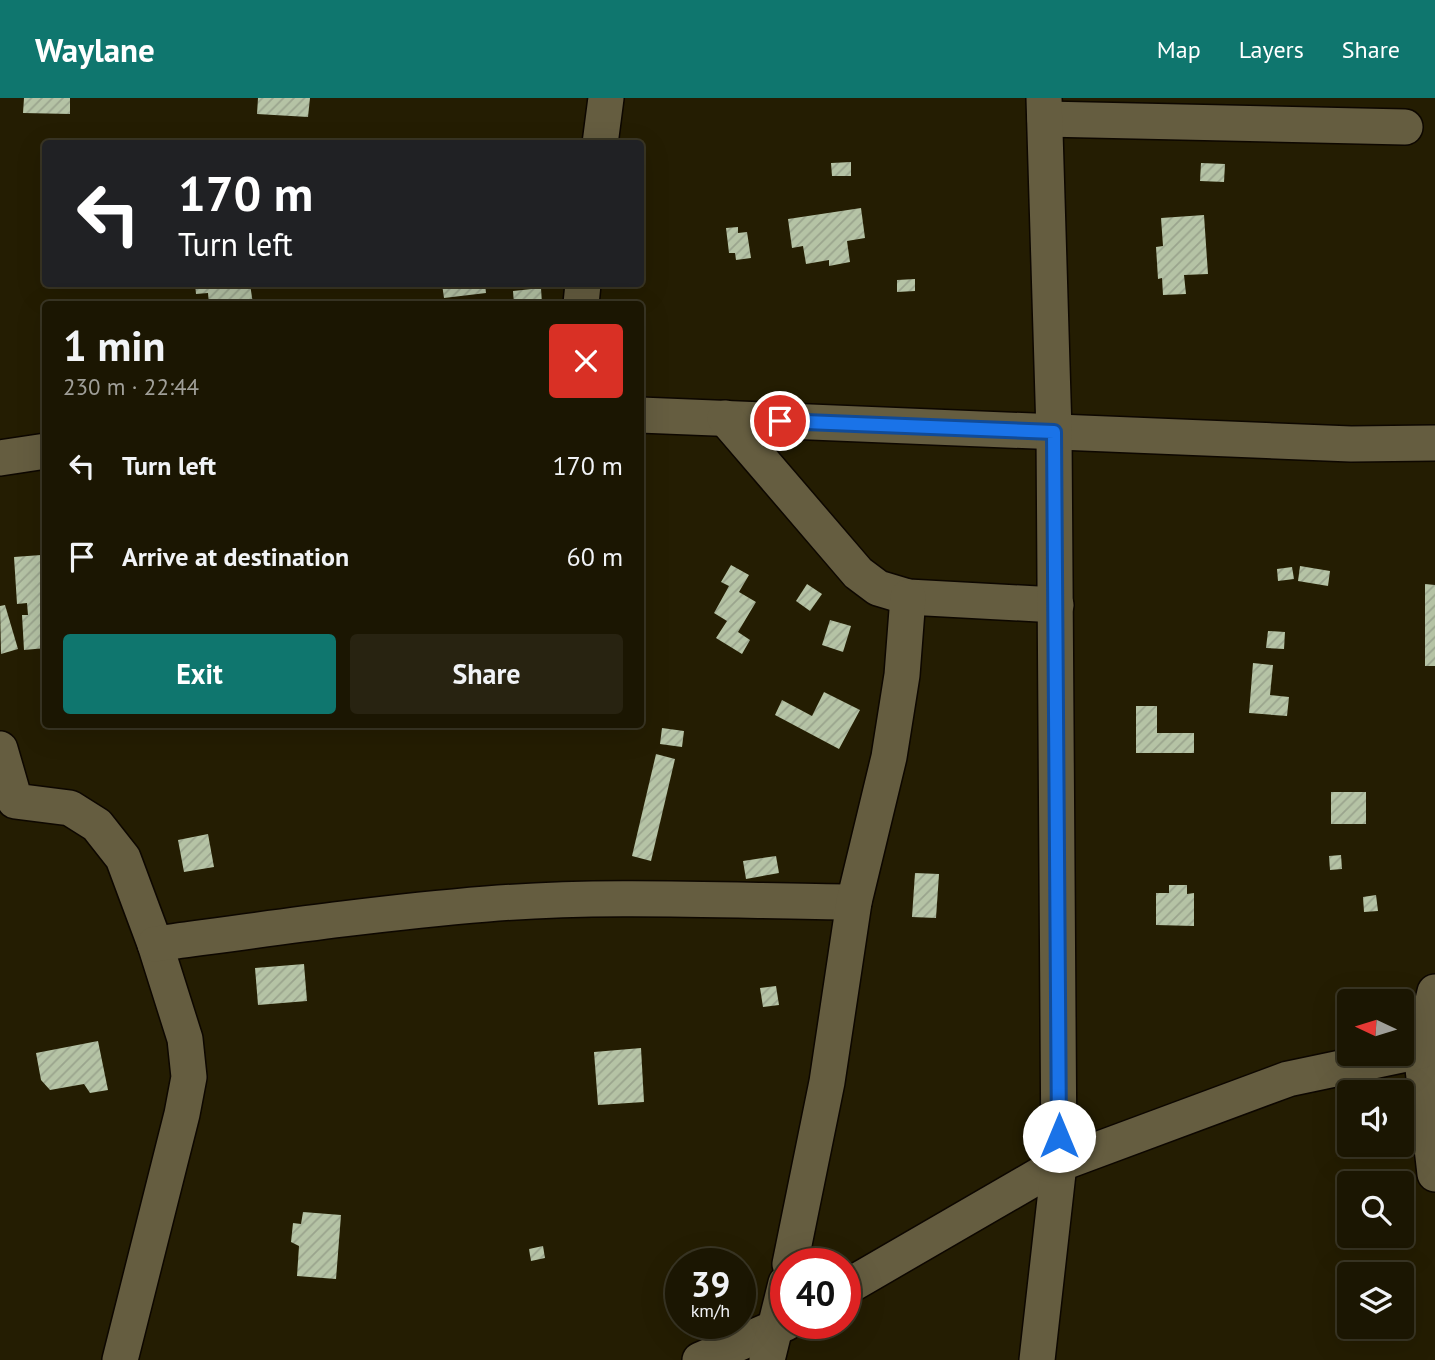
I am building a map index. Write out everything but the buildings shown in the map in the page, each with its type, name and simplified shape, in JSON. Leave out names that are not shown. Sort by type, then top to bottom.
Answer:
[{"type":"street","points":[[601,140],[606,98]]},
{"type":"street","points":[[1037,1360],[1059,1164],[1054,432],[1045,108],[1405,127]]},
{"type":"street","points":[[644,415],[1351,444],[1435,443]]},
{"type":"street","points":[[725,418],[858,573],[878,588],[908,597],[1056,605]]},
{"type":"street","points":[[0,458],[42,452]]},
{"type":"street","points":[[793,1248],[827,1082],[854,901],[889,757],[902,675],[908,597]]},
{"type":"street","points":[[0,749],[7,806],[70,808],[97,825],[122,858],[155,944],[185,1038],[189,1077],[120,1360]]},
{"type":"street","points":[[155,944],[309,923],[489,904],[575,901],[854,901]]},
{"type":"street","points":[[1435,992],[1428,1049],[1435,1174]]},
{"type":"street","points":[[861,1279],[1059,1164],[1288,1079],[1428,1049]]},
{"type":"street","points":[[700,1360],[770,1339]]},
{"type":"route","points":[[780,421],[1054,432],[1059,1136]]}]
